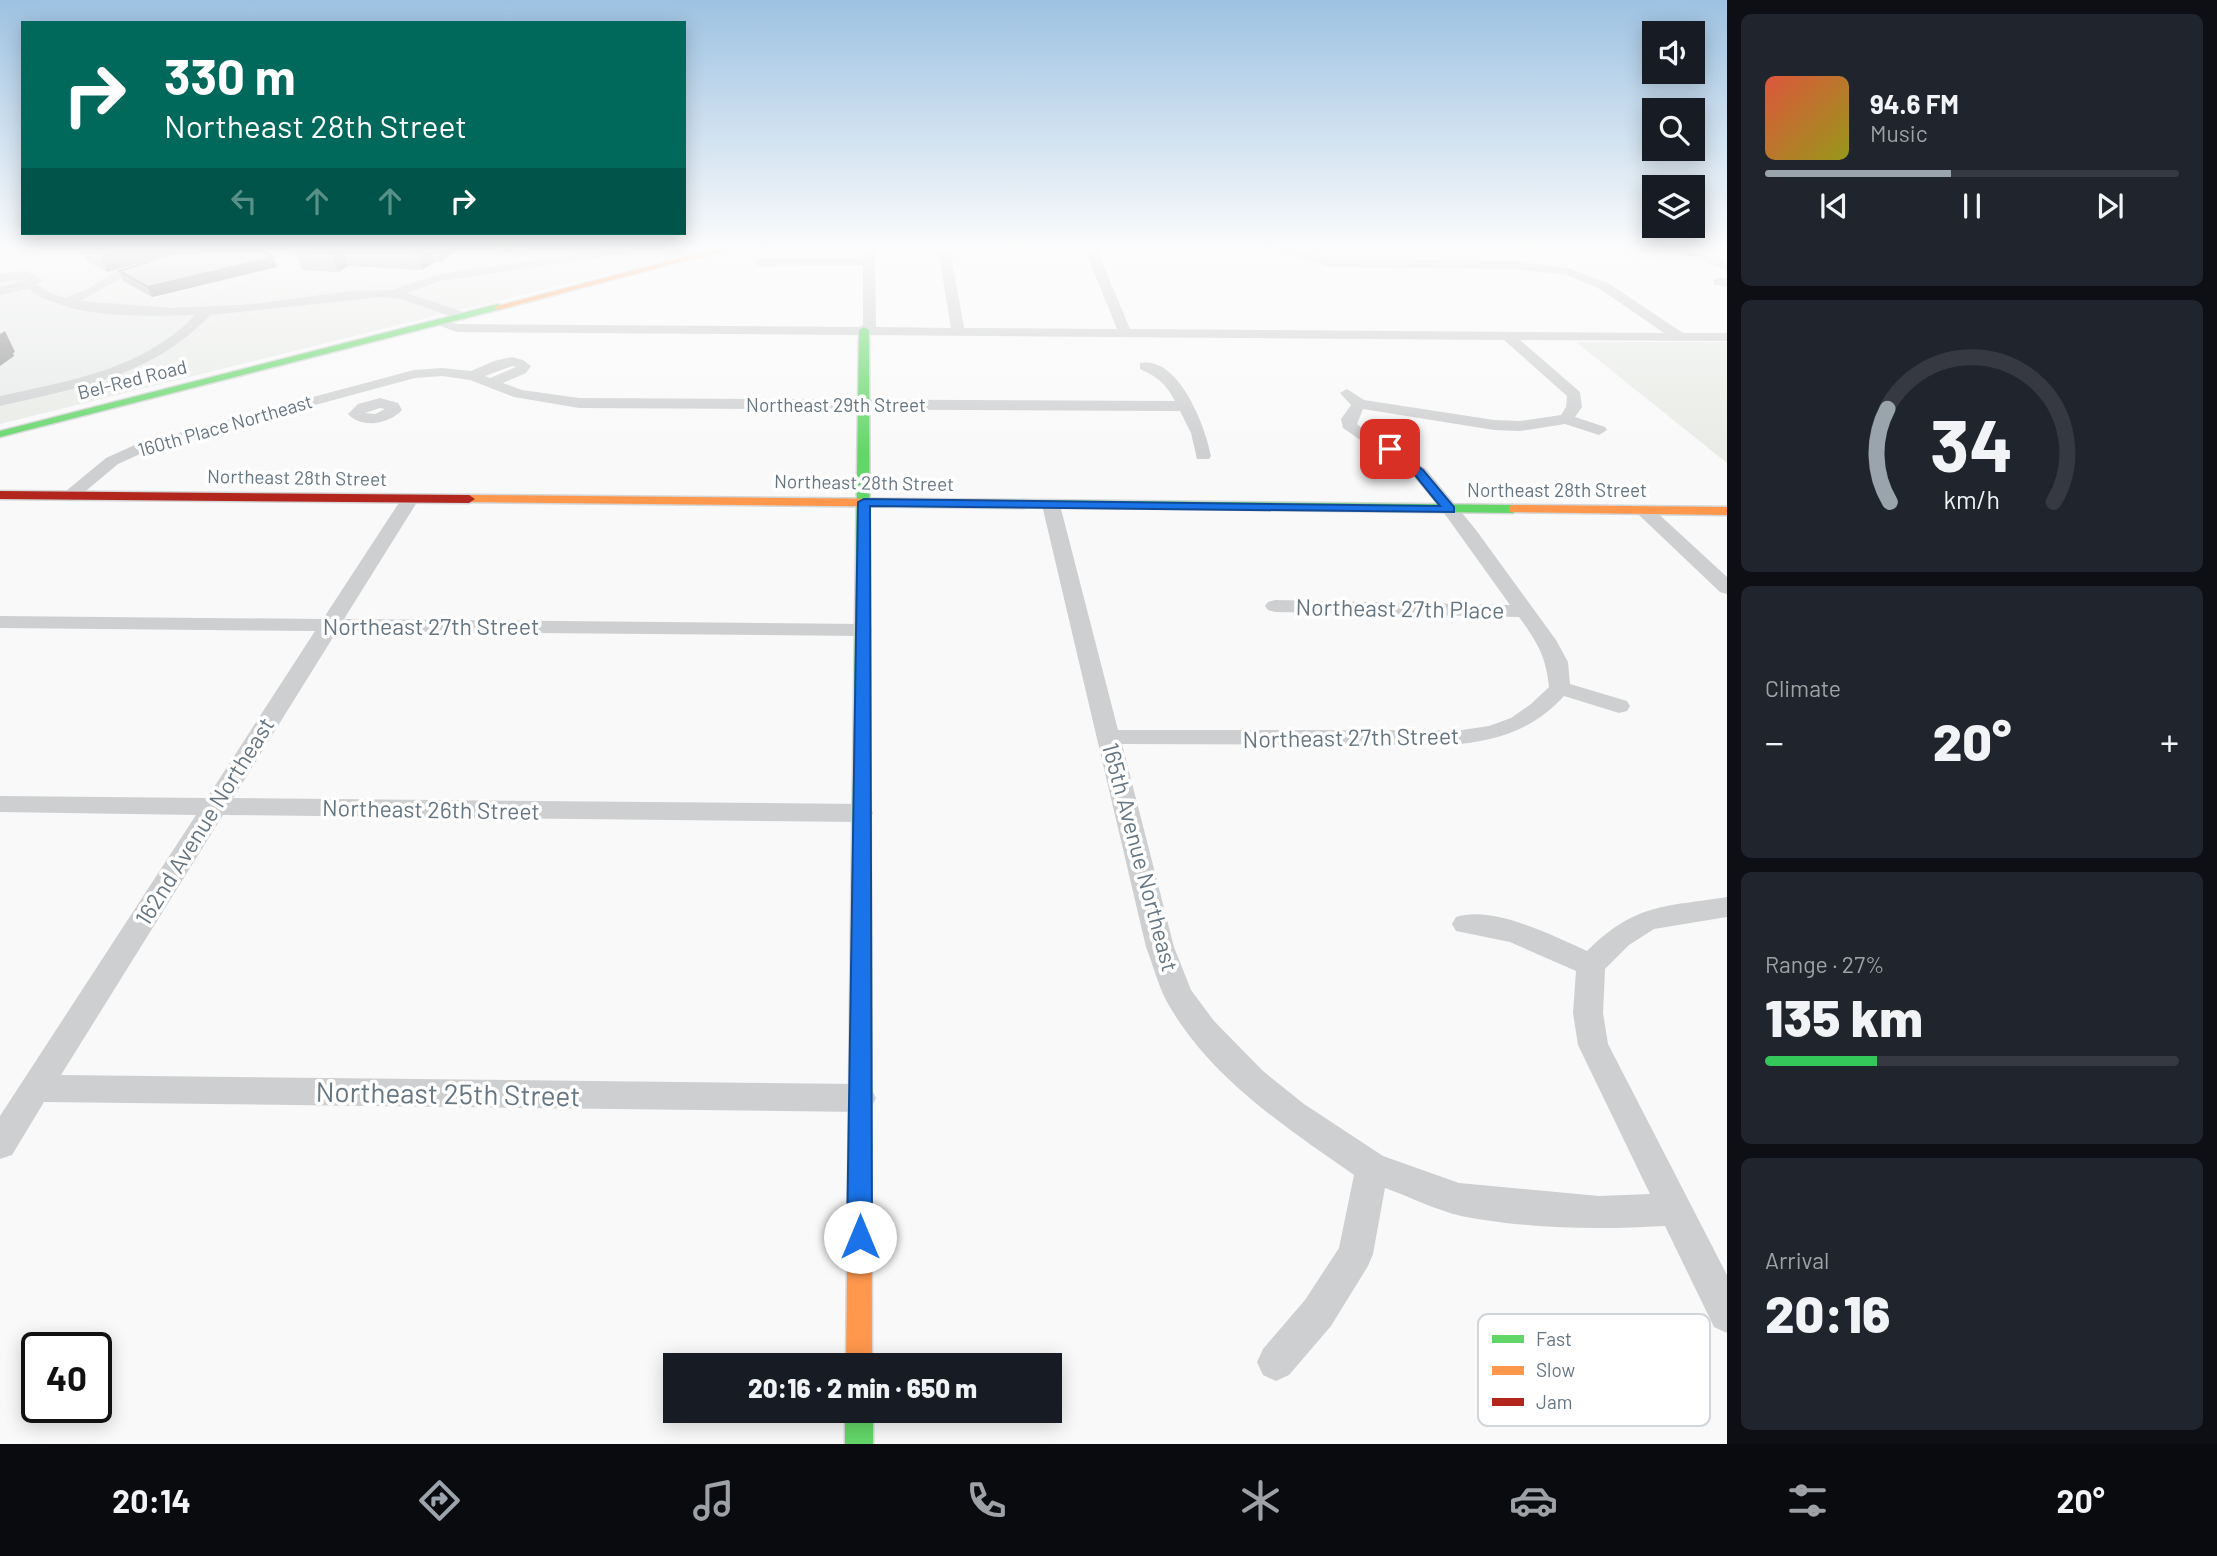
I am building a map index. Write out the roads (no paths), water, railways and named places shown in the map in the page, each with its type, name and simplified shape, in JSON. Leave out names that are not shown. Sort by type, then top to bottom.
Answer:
[{"type":"street","points":[[0,401],[78,383],[130,365],[172,345],[200,317]]},
{"type":"street","name":"Bel-Red Road","points":[[0,434],[462,317]]},
{"type":"street","points":[[465,317],[485,326],[535,329]]},
{"type":"street","points":[[864,330],[870,327],[870,317]]},
{"type":"street","points":[[956,317],[958,331]]},
{"type":"street","points":[[1119,317],[1125,332]]},
{"type":"street","points":[[1651,317],[1680,337]]},
{"type":"street","points":[[439,323],[457,328],[535,329],[1727,338]]},
{"type":"street","points":[[859,1353],[864,330]]},
{"type":"street","points":[[1508,336],[1575,395],[1574,407],[1566,419]]},
{"type":"street","name":"Northeast 29th Street","points":[[474,376],[502,363],[517,362],[524,366],[521,370],[492,382]]},
{"type":"street","points":[[1145,366],[1163,374],[1173,383],[1199,433],[1203,456]]},
{"type":"street","name":"Northeast 29th Street","points":[[442,372],[474,376],[536,399],[579,403],[1184,406]]},
{"type":"street","name":"160th Place Northeast","points":[[69,496],[112,461],[127,453],[207,428],[414,374],[442,372]]},
{"type":"street","points":[[352,391],[368,405]]},
{"type":"street","points":[[1599,430],[1566,419],[1520,426],[1494,425],[1353,398],[1349,419],[1349,425],[1358,433],[1403,458],[1419,472],[1449,509],[1546,640],[1558,662],[1560,688],[1619,706]]},
{"type":"street","name":"Northeast 28th Street","points":[[0,495],[1727,511]]},
{"type":"street","name":"162nd Avenue Northeast","points":[[0,1144],[410,499]]},
{"type":"street","name":"165th Avenue Northeast","points":[[1051,505],[1160,947],[1179,996],[1202,1030],[1252,1081],[1293,1114],[1372,1168],[1459,1199],[1518,1208],[1599,1213],[1675,1209]]},
{"type":"street","points":[[1645,511],[1727,588]]},
{"type":"street","name":"Northeast 27th Place","points":[[1275,606],[1524,611]]},
{"type":"street","name":"Northeast 27th Street","points":[[0,622],[862,630]]},
{"type":"street","name":"Northeast 27th Street","points":[[1109,737],[1463,737],[1502,729],[1531,716],[1560,688]]},
{"type":"street","name":"Northeast 26th Street","points":[[0,804],[861,813]]},
{"type":"street","points":[[1727,906],[1647,920],[1619,937],[1591,965],[1588,1013],[1593,1045],[1727,1314]]},
{"type":"street","points":[[1466,924],[1489,925],[1522,934],[1591,965]]},
{"type":"street","name":"Northeast 25th Street","points":[[36,1088],[860,1098]]},
{"type":"street","points":[[1276,1362],[1318,1313],[1355,1254],[1372,1168]]},
{"type":"street","points":[[859,1423],[859,1444]]}]
